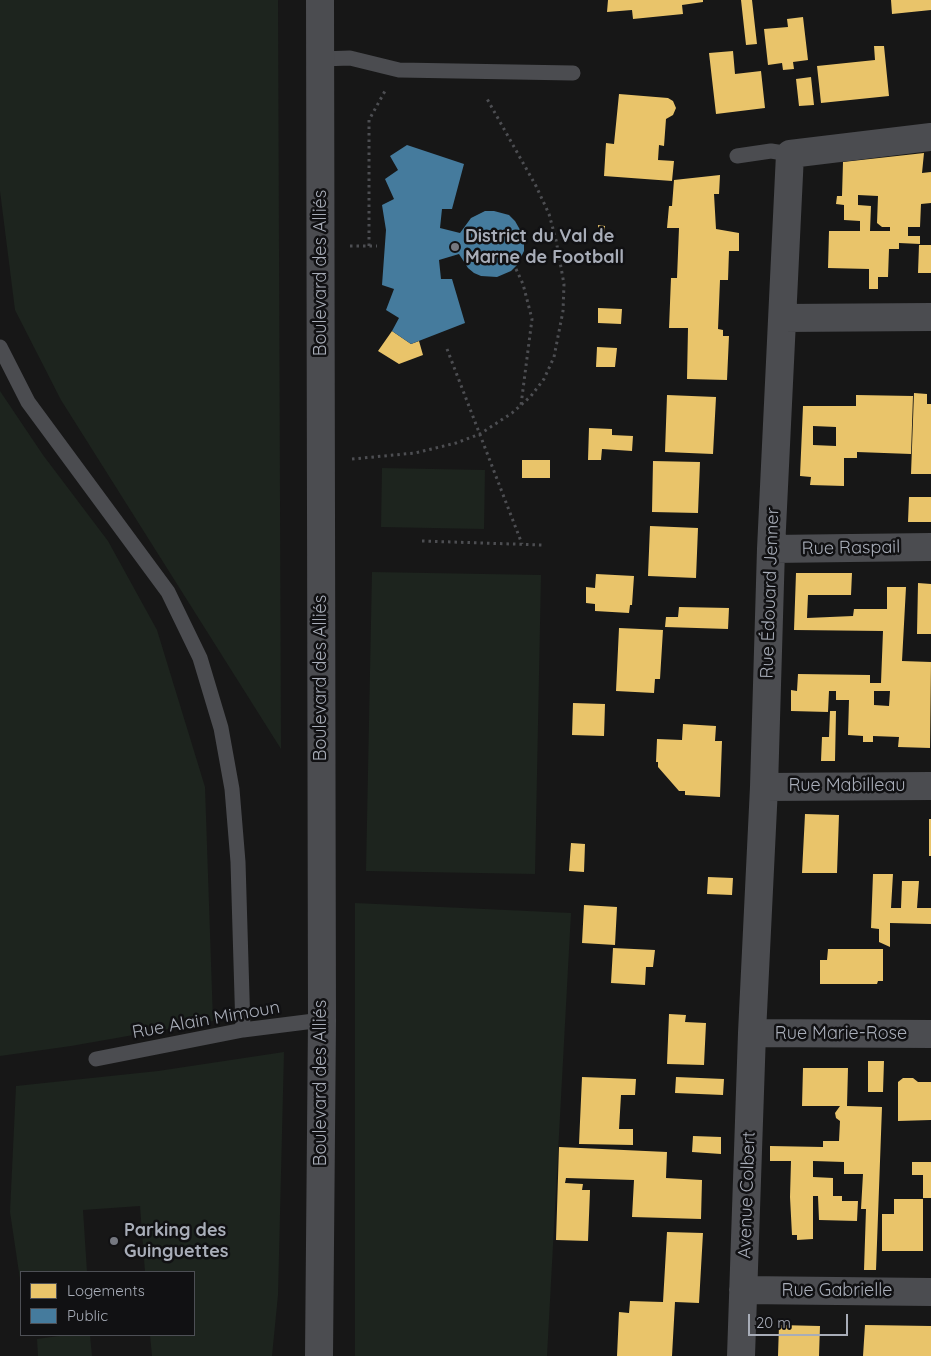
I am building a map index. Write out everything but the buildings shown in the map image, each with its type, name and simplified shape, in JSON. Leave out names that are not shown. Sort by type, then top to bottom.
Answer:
[{"type":"street","name":"Boulevard des Alliés","points":[[319,1356],[322,1020],[320,0]]},
{"type":"street","points":[[790,154],[931,137]]},
{"type":"street","name":"Rue Édouard Jenner","points":[[752,1033],[764,786],[771,549],[790,154]]},
{"type":"street","points":[[783,318],[931,317]]},
{"type":"street","name":"Rue Raspail","points":[[771,549],[931,547]]},
{"type":"street","name":"Rue Mabilleau","points":[[764,786],[931,786]]},
{"type":"street","name":"Rue Marie-Rose","points":[[752,1033],[931,1034]]},
{"type":"street","name":"Avenue Colbert","points":[[741,1356],[752,1033]]},
{"type":"street","name":"Rue Gabrielle","points":[[744,1290],[931,1292]]},
{"type":"lane","points":[[321,58],[350,58],[399,70],[574,73]]},
{"type":"lane","points":[[737,156],[771,151],[790,154]]},
{"type":"lane","points":[[0,347],[28,402],[168,592],[200,658],[221,728],[232,789],[238,862],[243,1030]]},
{"type":"lane","name":"Rue Alain Mimoun","points":[[96,1059],[243,1030],[322,1020]]},
{"type":"path","points":[[369,246],[369,120],[375,106],[399,70]]},
{"type":"path","points":[[352,459],[415,453],[456,443],[480,434],[521,405],[544,379],[554,357],[563,311],[564,284],[561,261],[549,214],[536,186],[471,71]]},
{"type":"path","points":[[351,246],[377,246]]},
{"type":"path","points":[[516,269],[532,319],[521,405]]},
{"type":"path","points":[[447,349],[522,544]]},
{"type":"path","points":[[422,541],[542,545]]},
{"type":"shaded area","points":[[0,0],[278,0],[281,749],[61,400],[15,310],[0,191]]},
{"type":"shaded area","points":[[0,391],[43,455],[108,541],[157,630],[205,787],[213,1021],[71,1046],[0,1056]]},
{"type":"shaded area","points":[[382,468],[485,470],[484,529],[381,527]]},
{"type":"shaded area","points":[[372,572],[541,575],[535,874],[366,871]]},
{"type":"shaded area","points":[[355,903],[571,913],[547,1356],[355,1356]]},
{"type":"shaded area","points":[[284,1052],[278,1295],[272,1356],[152,1356],[150,1336],[195,1336],[195,1271],[145,1271],[140,1206],[83,1210],[87,1271],[20,1271],[20,1279],[10,1212],[16,1086],[158,1071]]},
{"type":"shaded area","points":[[59,1336],[90,1336],[92,1356],[38,1356],[37,1339]]},
{"type":"place","name":"District du Val de Marne de Football","points":[[455,247]]},
{"type":"place","name":"Parking des Guinguettes","points":[[114,1241]]}]
